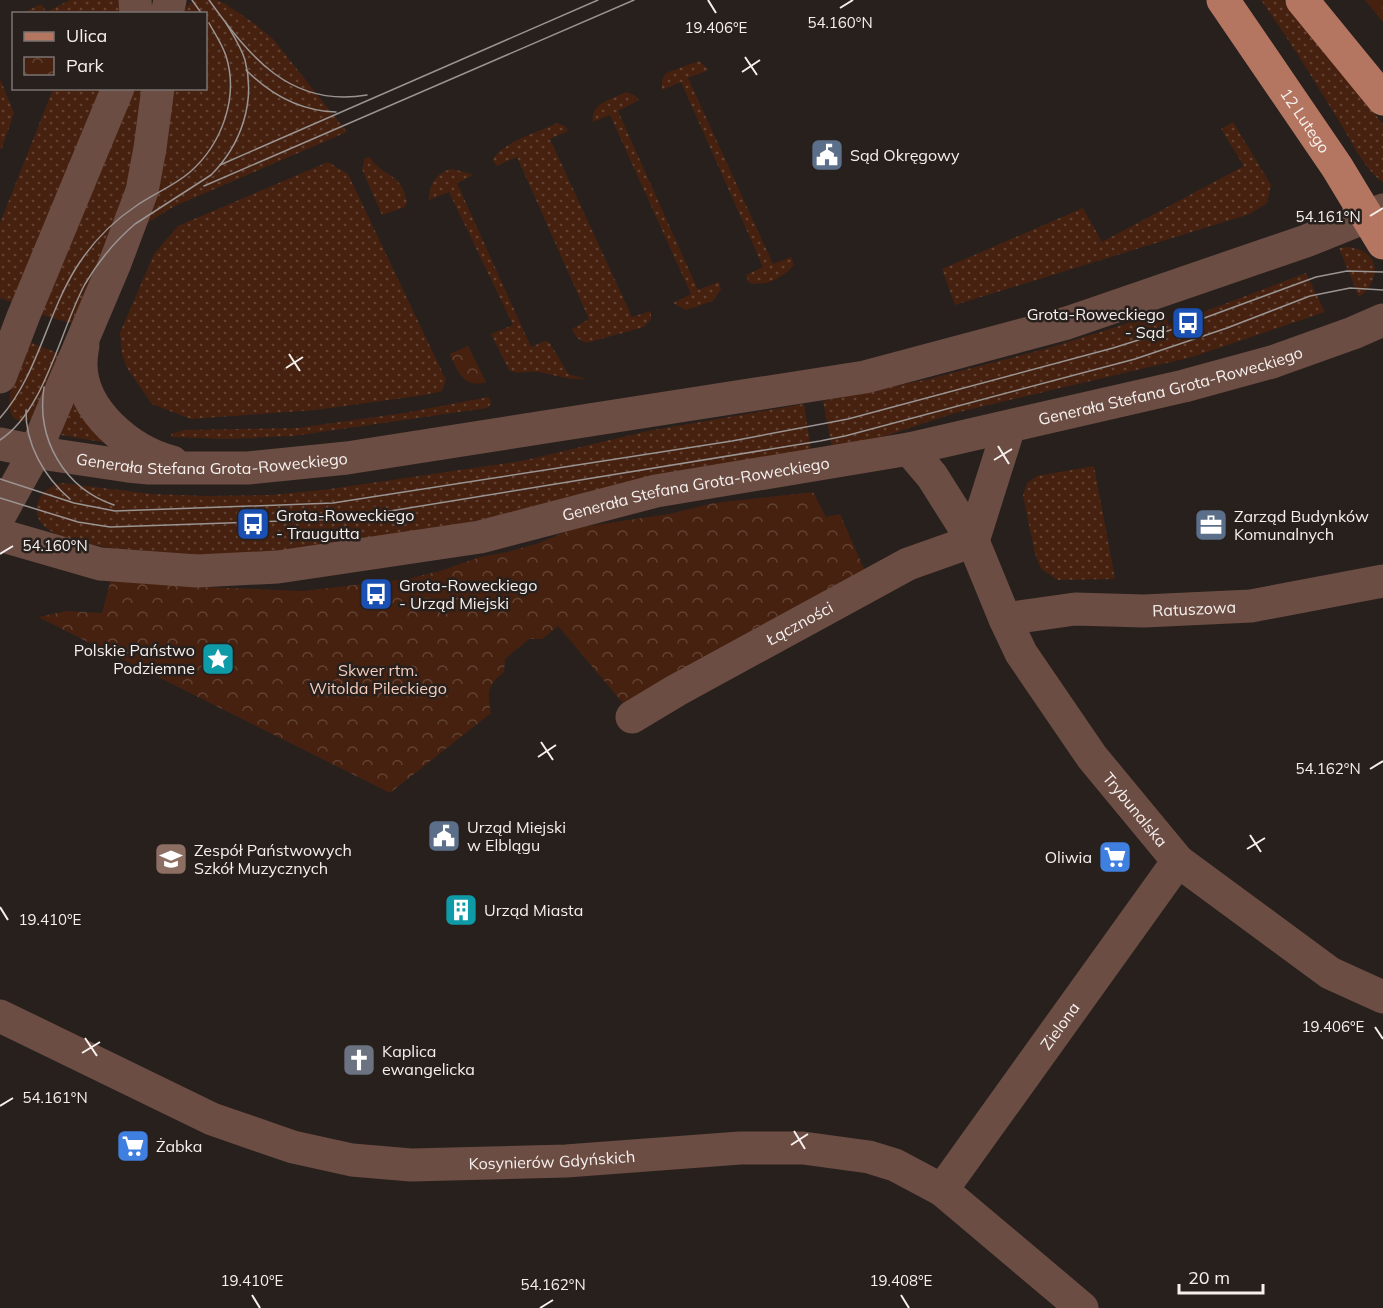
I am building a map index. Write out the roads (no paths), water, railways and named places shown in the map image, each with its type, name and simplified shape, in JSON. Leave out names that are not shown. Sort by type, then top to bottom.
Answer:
[{"type":"main road","name":"12 Lutego","points":[[1223,0],[1378,224]]},
{"type":"main road","points":[[1302,0],[1383,99]]},
{"type":"street","points":[[0,376],[117,90]]},
{"type":"street","points":[[0,515],[35,452],[115,264],[142,191],[158,90]]},
{"type":"street","name":"Generała Stefana Grota-Roweckiego","points":[[0,444],[35,452],[128,466],[248,468],[347,458],[865,377],[1067,323],[1296,245],[1378,224]]},
{"type":"street","name":"Generała Stefana Grota-Roweckiego","points":[[0,535],[78,558],[115,566],[197,571],[278,567],[480,537],[656,491],[909,448],[1184,386],[1272,362],[1383,320]]},
{"type":"street","points":[[83,339],[81,365],[85,384],[100,416],[138,449],[160,458],[200,469]]},
{"type":"street","points":[[973,540],[1009,427]]},
{"type":"street","name":"Trybunalska","points":[[909,448],[932,476],[973,540],[1021,653],[1092,757],[1178,861],[1330,973],[1383,997]]},
{"type":"street","name":"Łączności","points":[[632,717],[908,564],[973,540]]},
{"type":"street","name":"Ratuszowa","points":[[1005,619],[1075,609],[1144,611],[1251,606],[1383,581]]},
{"type":"street","name":"Zielona","points":[[942,1190],[1178,861]]},
{"type":"street","name":"Kosynierów Gdyńskich","points":[[0,1016],[212,1119],[293,1147],[380,1164],[566,1161],[740,1148],[803,1148],[869,1157],[895,1165],[942,1190],[1082,1308]]},
{"type":"tram line","points":[[192,0],[201,12]]},
{"type":"tram line","points":[[209,0],[240,41],[257,59],[294,86],[316,94],[340,97],[367,95]]},
{"type":"tram line","points":[[220,165],[598,0]]},
{"type":"tram line","points":[[204,186],[634,0]]},
{"type":"tram line","points":[[0,418],[24,383],[66,286],[88,250],[110,226],[127,212],[190,172],[211,148],[219,134],[229,103],[229,72],[226,56],[209,23]]},
{"type":"tram line","points":[[0,440],[16,427],[29,410],[50,368],[85,284],[107,252],[135,224],[211,175],[231,150],[243,122],[249,91],[245,60],[226,23]]},
{"type":"tram line","points":[[246,70],[265,87],[287,100],[298,105],[336,112]]},
{"type":"tram line","points":[[0,479],[74,503],[115,511],[333,503],[732,441],[848,419],[1113,348],[1177,328],[1316,277],[1347,271],[1383,272]]},
{"type":"tram line","points":[[0,498],[78,522],[110,527],[341,519],[845,436],[1135,359],[1227,328],[1310,296],[1350,288],[1383,290]]},
{"type":"tram line","points":[[44,387],[45,425],[49,443],[57,459],[81,487],[114,505]]},
{"type":"tram line","points":[[26,410],[29,435],[38,459],[52,481],[70,499]]},
{"type":"place","name":"Sąd Okręgowy","points":[[827,155]]},
{"type":"place","name":"Grota-Roweckiego - Sąd","points":[[1188,323]]},
{"type":"place","name":"Grota-Roweckiego - Traugutta","points":[[253,524]]},
{"type":"place","name":"Zarząd Budynków Komunalnych","points":[[1211,525]]},
{"type":"place","name":"Grota-Roweckiego - Urząd Miejski","points":[[376,594]]},
{"type":"place","name":"Polskie Państwo Podziemne","points":[[218,659]]},
{"type":"place","name":"Urząd Miejski w Elblągu","points":[[444,836]]},
{"type":"place","name":"Oliwia","points":[[1115,857]]},
{"type":"place","name":"Zespół Państwowych Szkół Muzycznych","points":[[171,859]]},
{"type":"place","name":"Urząd Miasta","points":[[461,910]]},
{"type":"place","name":"Kaplica ewangelicka","points":[[359,1060]]},
{"type":"place","name":"Żabka","points":[[133,1146]]},
{"type":"park label","name":"Skwer rtm. Witolda Pileckiego","points":[[378,679]]}]
